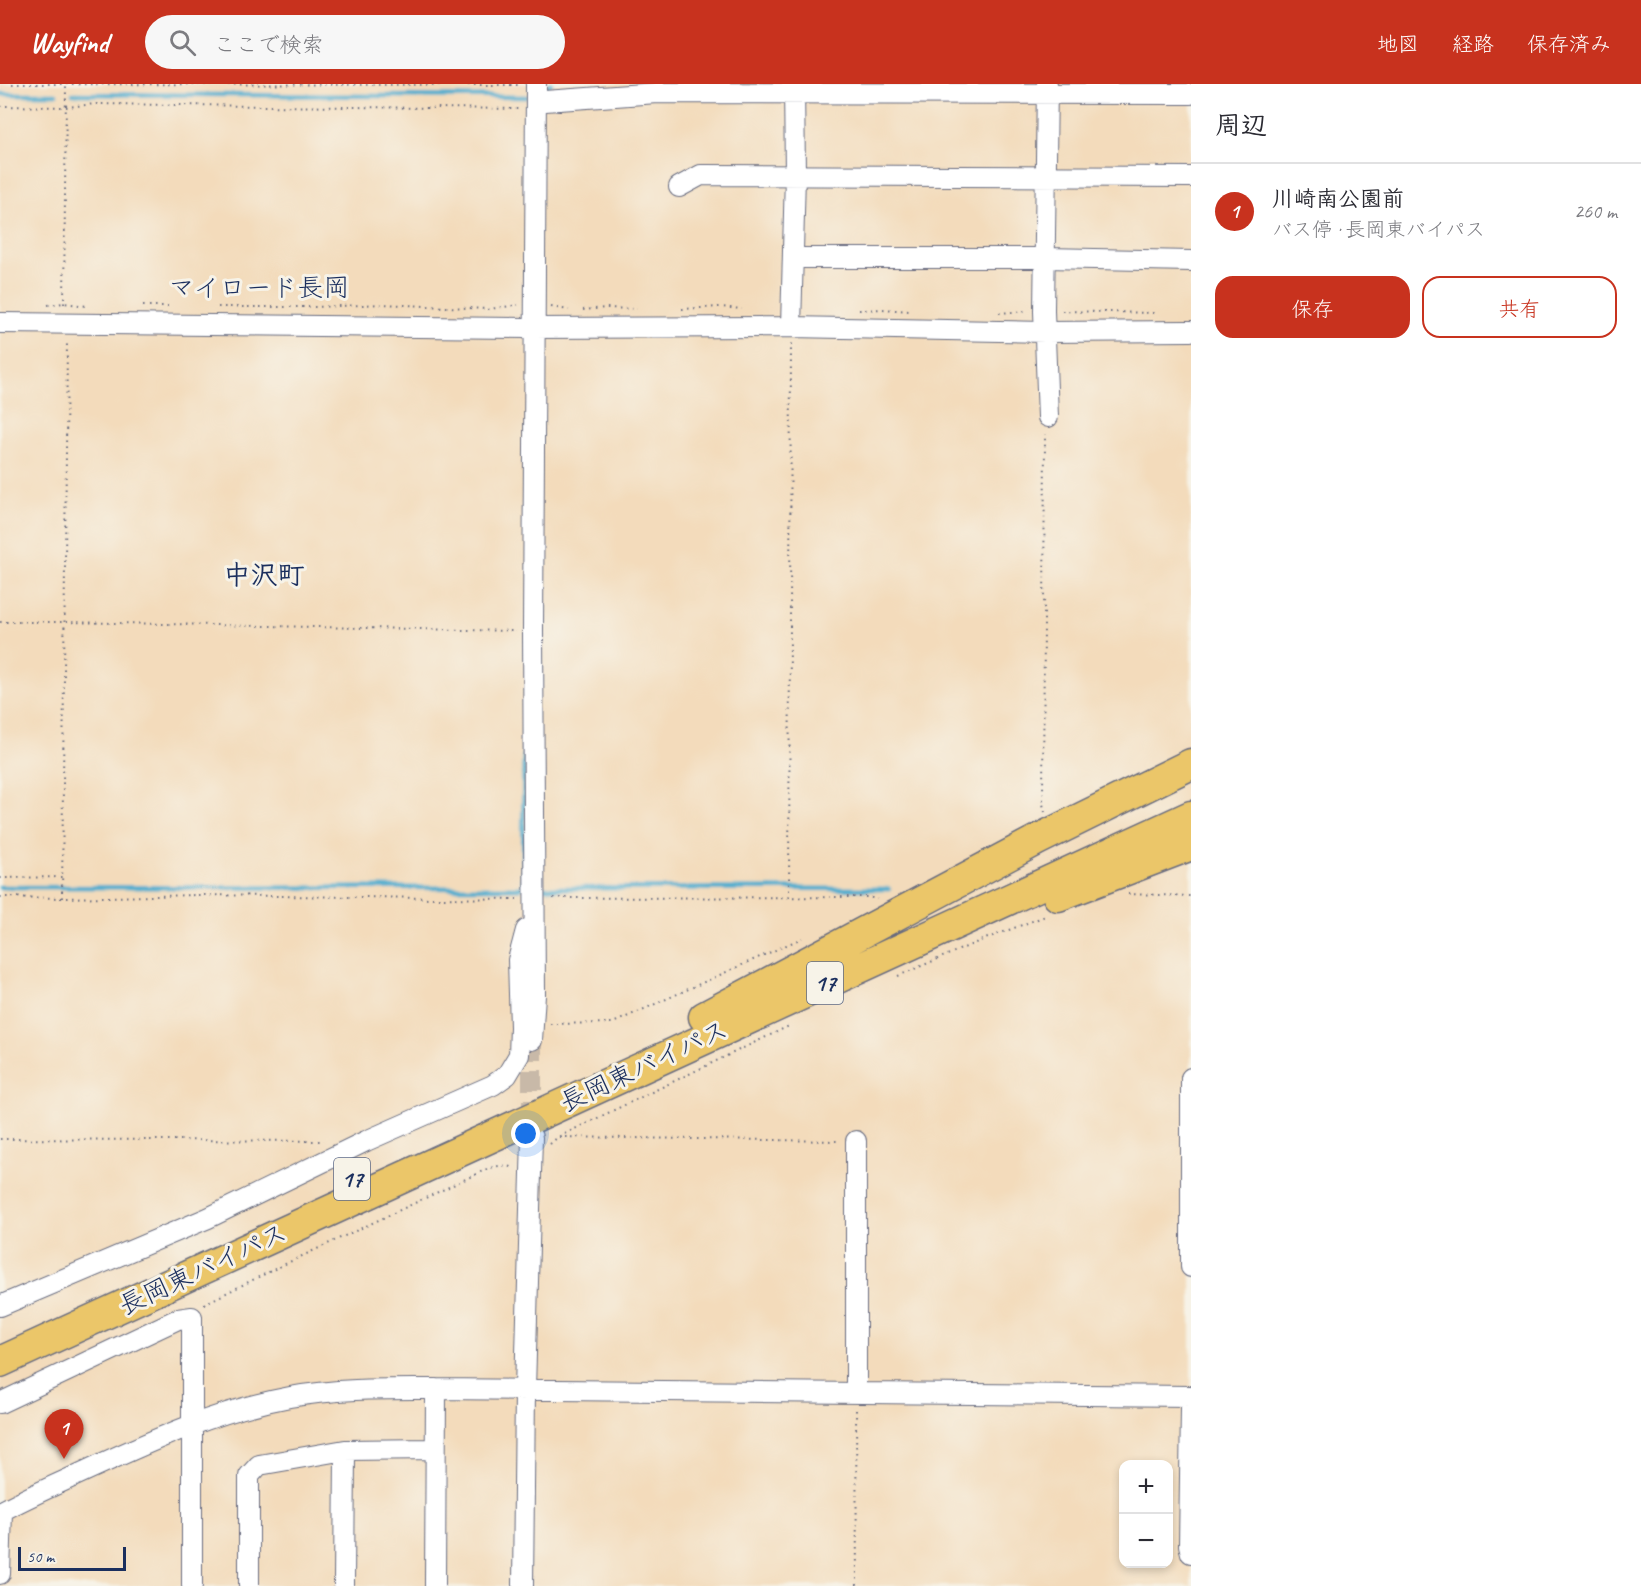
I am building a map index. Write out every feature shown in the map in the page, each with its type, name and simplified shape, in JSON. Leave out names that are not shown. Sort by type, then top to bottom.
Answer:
[{"type":"highway","name":"17","points":[[704,1017],[1030,844],[1191,764]]},
{"type":"highway","name":"長岡東バイパス","points":[[0,1340],[1191,794]]},
{"type":"highway","name":"長岡東バイパス","points":[[0,1362],[1191,816]]},
{"type":"highway","name":"17","points":[[460,1151],[713,1048],[949,941],[1191,845]]},
{"type":"street","points":[[537,97],[564,84]]},
{"type":"street","points":[[537,97],[658,89],[794,88],[1048,88],[1191,94]]},
{"type":"street","points":[[791,327],[795,175],[794,88]]},
{"type":"street","points":[[1048,88],[1044,310],[1048,417]]},
{"type":"street","points":[[532,1040],[535,995],[528,328],[537,97]]},
{"type":"street","points":[[679,187],[701,175],[1191,177]]},
{"type":"street","points":[[793,258],[1046,258],[1191,261]]},
{"type":"street","points":[[0,323],[528,328],[791,327],[1045,332],[1191,331]]},
{"type":"street","points":[[0,1306],[208,1218],[366,1141],[493,1085],[507,1075],[519,1055],[518,960],[526,930],[534,926]]},
{"type":"street","points":[[1191,1078],[1191,1267]]},
{"type":"street","points":[[524,1586],[525,1390],[541,1141]]},
{"type":"street","points":[[856,1141],[856,1392]]},
{"type":"street","points":[[0,1403],[178,1319],[192,1317],[192,1586]]},
{"type":"street","points":[[0,1574],[1,1512],[193,1423],[251,1405],[292,1396],[375,1389],[436,1389],[1191,1396]]},
{"type":"street","points":[[435,1586],[436,1389]]},
{"type":"street","points":[[1191,1408],[1189,1545],[1191,1553]]},
{"type":"street","points":[[249,1586],[249,1476],[259,1465],[345,1450],[435,1449]]},
{"type":"street","points":[[345,1450],[345,1586]]},
{"type":"path","points":[[12,84],[537,97]]},
{"type":"path","points":[[62,896],[67,341],[64,324],[66,84]]},
{"type":"path","points":[[0,106],[66,107],[96,104],[537,97]]},
{"type":"path","points":[[45,306],[64,303],[88,306]]},
{"type":"path","name":"マイロード長岡","points":[[218,307],[383,304],[489,309],[519,305]]},
{"type":"path","name":"マイロード長岡","points":[[143,306],[174,307]]},
{"type":"path","points":[[548,306],[574,310],[637,309]]},
{"type":"path","points":[[679,309],[720,307],[743,309]]},
{"type":"path","points":[[1063,311],[1156,313]]},
{"type":"path","points":[[789,897],[791,327]]},
{"type":"path","points":[[1047,820],[1043,804],[1045,425],[1048,417]]},
{"type":"path","points":[[0,622],[521,631]]},
{"type":"path","points":[[0,878],[62,877]]},
{"type":"path","points":[[1125,894],[1191,896]]},
{"type":"path","points":[[0,897],[198,895],[533,899],[789,897],[878,899]]},
{"type":"path","points":[[894,978],[1047,915]]},
{"type":"path","points":[[548,1024],[613,1023],[808,936]]},
{"type":"path","points":[[541,1141],[558,1137],[789,1026]]},
{"type":"path","points":[[558,1137],[856,1141]]},
{"type":"path","points":[[0,1139],[330,1141]]},
{"type":"path","points":[[192,1317],[201,1305],[486,1169],[502,1165],[515,1170]]},
{"type":"path","points":[[856,1392],[857,1586]]},
{"type":"waterway","points":[[544,90],[551,84]]},
{"type":"waterway","points":[[0,94],[56,94]]},
{"type":"waterway","points":[[73,94],[527,97]]},
{"type":"waterway","points":[[0,887],[523,888],[524,730]]},
{"type":"waterway","points":[[541,888],[889,889]]},
{"type":"tunnel","points":[[532,1040],[532,1126]]},
{"type":"place","name":"川崎南公園前","points":[[64,1459]]},
{"type":"district","name":"中沢町","points":[[264,575]]}]
